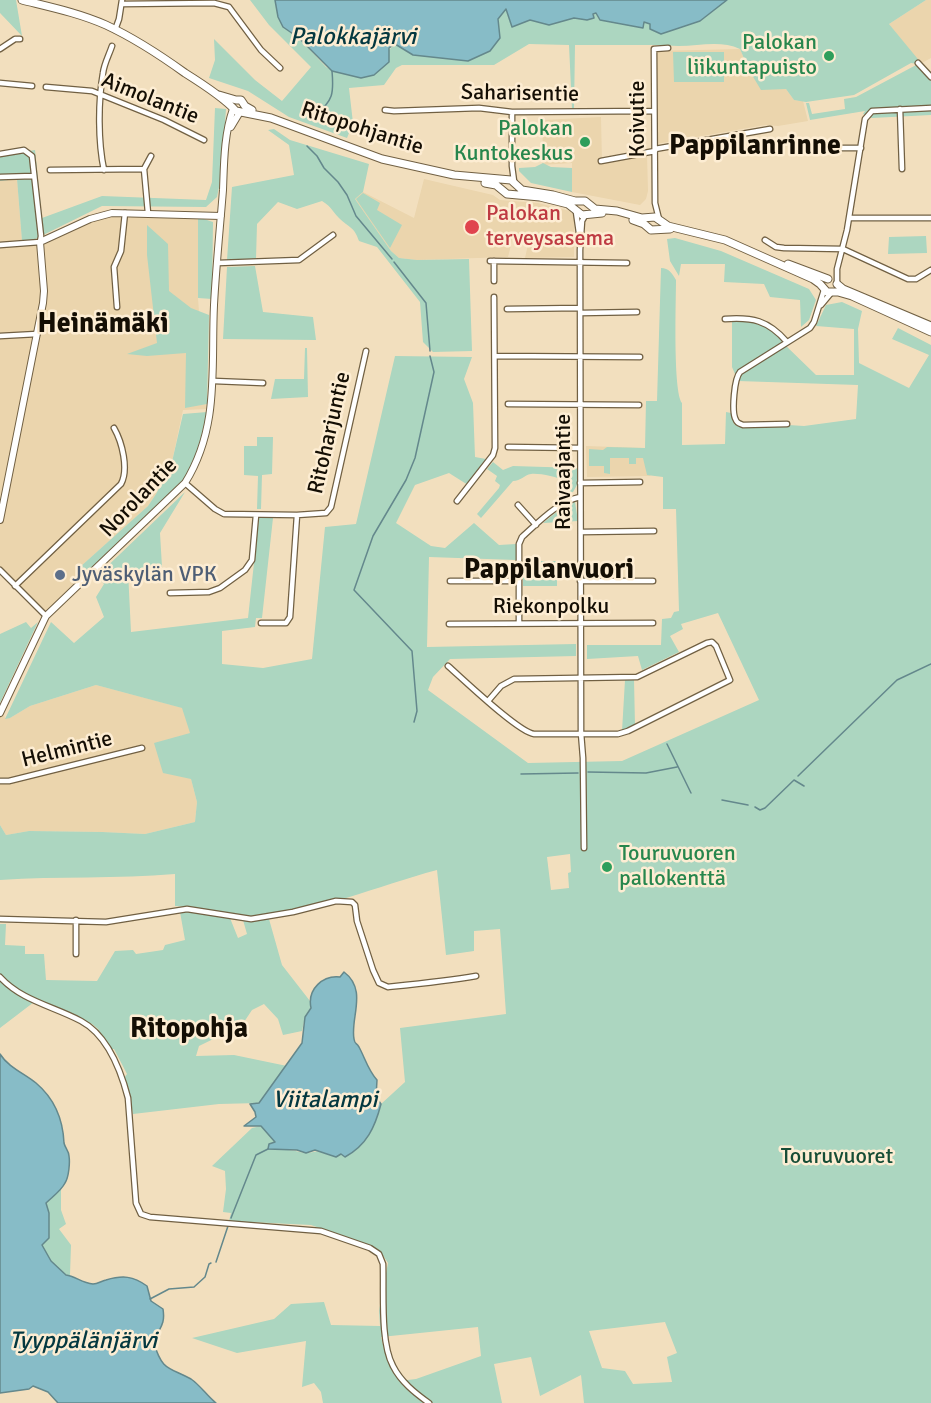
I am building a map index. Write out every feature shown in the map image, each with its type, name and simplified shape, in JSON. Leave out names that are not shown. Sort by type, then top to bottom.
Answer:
[{"type":"main road","name":"Ritopohjantie","points":[[22,0],[86,17],[135,40],[215,93],[224,102],[382,159],[493,184],[505,194],[512,194]]},
{"type":"main road","name":"Ritopohjantie","points":[[454,175],[511,182],[522,190],[580,201]]},
{"type":"main road","points":[[502,190],[501,186],[511,182],[512,194],[542,197],[571,205],[582,215],[612,214],[652,229],[678,229]]},
{"type":"main road","points":[[576,210],[576,205],[580,201],[595,209],[650,217],[678,229],[725,240],[813,279],[828,291],[852,296],[931,332]]},
{"type":"main road","points":[[586,214],[590,209],[588,204]]},
{"type":"main road","points":[[650,217],[646,223],[652,229]]},
{"type":"main road","points":[[652,229],[659,227],[659,220]]},
{"type":"main road","points":[[777,262],[801,268],[833,281],[843,289],[931,326]]},
{"type":"main road","points":[[828,291],[824,283],[833,281]]},
{"type":"main road","points":[[828,291],[837,289],[833,281]]},
{"type":"street","points":[[115,30],[122,2],[224,4],[233,11],[261,50],[280,68]]},
{"type":"street","points":[[0,49],[15,39],[20,39]]},
{"type":"street","points":[[104,170],[101,155],[101,95],[103,72],[112,46]]},
{"type":"street","name":"Koivutie","points":[[659,220],[655,203],[654,50],[668,48]]},
{"type":"street","points":[[918,63],[931,77]]},
{"type":"street","points":[[0,83],[32,86]]},
{"type":"street","name":"Aimolantie","points":[[46,87],[101,95],[164,120],[204,140]]},
{"type":"street","name":"Norolantie","points":[[0,713],[46,616],[185,483],[199,457],[211,412],[214,381],[214,305],[220,216],[229,130],[238,107]]},
{"type":"street","name":"Saharisentie","points":[[385,110],[479,108],[512,112],[654,111]]},
{"type":"street","points":[[833,281],[843,249],[867,115],[872,111],[931,108]]},
{"type":"street","points":[[900,109],[902,169]]},
{"type":"street","points":[[511,182],[512,112]]},
{"type":"street","points":[[601,161],[770,129]]},
{"type":"street","points":[[805,148],[861,148]]},
{"type":"street","points":[[0,154],[24,150],[32,156],[41,236],[44,291],[0,520]]},
{"type":"street","points":[[148,213],[144,170],[151,156]]},
{"type":"street","points":[[50,170],[144,170]]},
{"type":"street","points":[[0,177],[33,176]]},
{"type":"street","name":"Koivutie","points":[[650,217],[655,203]]},
{"type":"street","name":"Raivaajantie","points":[[576,210],[580,240]]},
{"type":"street","points":[[117,307],[114,267],[122,251],[124,213]]},
{"type":"street","points":[[0,245],[40,242],[97,216],[148,213],[220,216]]},
{"type":"street","name":"Raivaajantie","points":[[584,848],[580,679],[580,240],[582,221],[586,214]]},
{"type":"street","points":[[849,218],[931,219]]},
{"type":"street","points":[[218,263],[299,260],[333,235]]},
{"type":"street","points":[[765,240],[784,248],[843,249],[908,279],[916,279],[931,270]]},
{"type":"street","points":[[494,281],[492,261],[627,263]]},
{"type":"street","points":[[787,424],[743,425],[738,422],[734,417],[737,375],[810,328],[828,291]]},
{"type":"street","points":[[458,501],[493,455],[495,448],[494,297]]},
{"type":"street","points":[[507,309],[637,312]]},
{"type":"street","points":[[725,319],[755,319],[771,328],[787,342]]},
{"type":"street","points":[[0,336],[36,334]]},
{"type":"street","name":"Ritoharjuntie","points":[[185,483],[221,513],[297,515],[326,513],[331,507],[366,351]]},
{"type":"street","points":[[495,356],[640,357]]},
{"type":"street","points":[[214,381],[263,383]]},
{"type":"street","points":[[508,404],[639,405]]},
{"type":"street","points":[[15,586],[121,484],[124,473],[120,439],[114,428]]},
{"type":"street","points":[[508,447],[580,448]]},
{"type":"street","points":[[580,483],[640,482]]},
{"type":"street","points":[[519,623],[519,544],[522,537],[560,505],[580,497]]},
{"type":"street","points":[[518,505],[536,525]]},
{"type":"street","points":[[170,593],[209,592],[220,588],[245,570],[252,560],[256,515]]},
{"type":"street","points":[[261,623],[286,623],[290,617],[297,515]]},
{"type":"street","points":[[581,532],[654,531]]},
{"type":"street","points":[[0,570],[46,616]]},
{"type":"street","points":[[450,582],[518,581]]},
{"type":"street","points":[[580,581],[653,581]]},
{"type":"street","name":"Riekonpolku","points":[[449,624],[653,623]]},
{"type":"street","points":[[448,666],[488,700],[528,733],[618,734],[730,680],[716,646],[712,642],[637,677],[514,679],[501,686],[488,700]]},
{"type":"street","name":"Helmintie","points":[[0,781],[9,781],[142,748]]},
{"type":"street","points":[[0,919],[113,921],[187,909],[251,919],[293,912],[336,901],[348,901],[355,905],[357,921],[379,983],[388,987],[476,976]]},
{"type":"street","points":[[76,920],[76,954]]},
{"type":"street","points":[[0,977],[10,987],[30,999],[80,1020],[95,1031],[106,1046],[124,1082],[128,1098],[136,1203],[141,1214],[150,1217],[321,1231],[370,1248],[379,1254],[383,1264],[385,1335],[389,1358],[405,1383],[429,1403]]},
{"type":"shaded area","points":[[926,0],[931,0],[931,58],[920,64],[889,24]]},
{"type":"shaded area","points":[[740,49],[749,70],[786,89],[794,100],[803,101],[808,121],[778,126],[765,125],[656,144],[655,51]]},
{"type":"shaded area","points":[[601,117],[602,162],[647,154],[648,191],[646,199],[640,205],[572,192],[572,163],[542,165],[543,120]]},
{"type":"shaded area","points":[[17,179],[22,241],[33,240],[97,218],[124,216],[121,253],[123,253],[127,216],[198,217],[198,298],[206,409],[183,410],[171,466],[148,506],[80,567],[80,578],[45,613],[0,568],[0,181]]},
{"type":"shaded area","name":"Palokan terveysasema","points":[[424,179],[493,195],[500,200],[538,203],[570,211],[574,217],[574,257],[525,258],[529,240],[513,237],[508,257],[417,260],[399,258],[391,251],[355,199],[363,192],[414,218]]},
{"type":"shaded area","points":[[586,446],[645,448],[673,446],[650,476],[587,477]]},
{"type":"shaded area","points":[[96,685],[183,708],[191,733],[155,744],[191,779],[197,802],[195,822],[145,834],[29,831],[6,835],[0,825],[0,703],[5,718],[10,718],[30,706]]},
{"type":"green space","points":[[0,0],[16,0],[22,36],[0,13]]},
{"type":"green space","points":[[250,0],[275,0],[278,17],[283,27],[299,38],[326,67],[361,78],[395,44],[414,55],[498,19],[506,9],[549,25],[574,18],[587,20],[596,13],[600,20],[642,27],[644,22],[647,22],[664,33],[700,21],[727,0],[926,0],[889,24],[931,75],[931,115],[872,118],[863,114],[865,111],[810,120],[806,103],[809,103],[812,114],[845,109],[844,99],[856,97],[918,64],[911,63],[854,95],[806,102],[794,100],[786,89],[761,90],[740,49],[722,44],[575,45],[574,109],[572,109],[569,45],[529,44],[494,65],[402,65],[396,68],[384,85],[349,88],[353,123],[347,138],[289,117],[248,91],[209,78],[215,60],[214,39],[255,80],[282,101],[311,67],[269,25]]},
{"type":"green space","points":[[673,52],[724,52],[724,82],[674,82]]},
{"type":"green space","points":[[215,108],[226,109],[221,177],[217,197],[206,207],[102,206],[33,240],[22,241],[17,179],[0,181],[0,156],[35,150],[42,218],[102,196],[206,200],[212,182]]},
{"type":"green space","points":[[274,129],[290,140],[369,164],[363,192],[355,199],[391,251],[399,258],[469,259],[472,351],[433,352],[423,342],[420,302],[377,247],[359,241],[353,230],[322,201],[297,209],[278,202],[257,224],[256,259],[227,260],[232,187],[294,175],[289,145],[268,130]]},
{"type":"green space","points":[[543,163],[551,167],[572,168],[572,192],[531,183],[519,171],[519,168],[535,167]]},
{"type":"green space","points":[[363,193],[380,203],[377,210],[402,225],[390,248],[356,199]]},
{"type":"green space","points":[[198,217],[213,222],[212,299],[198,298]]},
{"type":"green space","points":[[147,225],[168,244],[169,291],[191,308],[209,315],[207,404],[185,408],[186,353],[147,356],[127,354],[157,343],[147,255]]},
{"type":"green space","points":[[926,236],[927,253],[888,254],[889,237]]},
{"type":"green space","points":[[675,238],[721,251],[809,289],[816,300],[809,320],[801,327],[800,300],[770,297],[764,284],[724,282],[725,264],[681,264],[679,276],[670,261],[667,239]]},
{"type":"green space","points":[[255,266],[263,312],[313,317],[316,340],[223,339],[227,267]]},
{"type":"green space","name":"Touruvuoret","points":[[661,268],[670,271],[676,280],[676,364],[682,403],[682,445],[725,444],[726,412],[731,413],[734,424],[739,427],[741,422],[804,426],[856,419],[858,385],[738,381],[732,367],[732,322],[753,322],[770,329],[782,338],[781,341],[816,375],[854,375],[854,329],[816,326],[826,305],[842,302],[862,311],[858,329],[859,363],[909,388],[929,355],[892,339],[898,328],[931,345],[931,1403],[584,1403],[581,1375],[540,1396],[531,1357],[494,1364],[502,1403],[323,1403],[321,1392],[314,1383],[302,1387],[306,1341],[237,1353],[192,1338],[274,1319],[291,1304],[324,1302],[331,1325],[380,1326],[379,1311],[388,1263],[382,1254],[371,1246],[311,1225],[229,1221],[231,1213],[223,1212],[226,1189],[225,1171],[212,1166],[252,1128],[261,1126],[271,1135],[281,1150],[324,1152],[379,1111],[381,1104],[405,1082],[400,1028],[506,1014],[500,929],[474,931],[474,951],[446,955],[437,870],[300,910],[253,916],[175,906],[175,874],[0,880],[0,825],[6,835],[29,831],[145,834],[195,822],[197,802],[191,779],[163,773],[154,743],[190,733],[182,708],[96,685],[30,706],[5,719],[51,622],[74,643],[104,617],[96,597],[104,584],[97,576],[185,492],[160,533],[162,567],[128,571],[131,632],[248,618],[259,517],[273,518],[262,618],[256,618],[255,627],[222,631],[222,664],[263,668],[312,659],[325,527],[356,524],[395,356],[472,357],[464,379],[473,403],[475,457],[486,459],[468,485],[449,473],[415,485],[396,523],[431,546],[445,548],[474,523],[499,545],[516,544],[516,560],[429,557],[427,647],[576,644],[576,656],[450,659],[433,677],[428,690],[528,763],[622,761],[759,700],[718,613],[681,624],[683,629],[670,636],[679,652],[642,670],[638,656],[587,659],[587,645],[661,645],[662,619],[671,618],[674,612],[679,611],[676,509],[663,509],[663,477],[647,475],[643,458],[636,458],[636,464],[629,464],[629,458],[610,458],[610,474],[604,473],[604,466],[589,466],[589,449],[645,448],[646,401],[657,401]],"holes":[[[570,854],[569,888],[551,890],[547,857]],[[665,1322],[677,1353],[667,1357],[672,1382],[633,1384],[625,1371],[602,1368],[589,1331]],[[478,1327],[481,1356],[416,1379],[399,1381],[387,1360],[381,1337]]]},
{"type":"green space","points":[[305,348],[307,348],[308,397],[271,399],[275,379],[304,379]]},
{"type":"green space","points":[[207,412],[196,457],[183,481],[80,578],[80,567],[148,506],[156,494],[171,466],[183,414]]},
{"type":"green space","points":[[257,437],[273,437],[272,474],[262,475],[261,509],[257,509],[258,476],[244,475],[244,446],[257,446]]},
{"type":"green space","points":[[493,462],[503,470],[513,466],[578,468],[577,485],[573,492],[567,494],[563,491],[564,481],[543,475],[529,475],[513,481],[481,518],[477,514],[500,485],[495,481],[497,476],[487,469]]},
{"type":"green space","points":[[569,502],[575,502],[578,521],[543,523]]},
{"type":"green space","points":[[523,561],[557,561],[557,586],[523,586]]},
{"type":"green space","points":[[26,622],[31,628],[38,622],[0,703],[0,634]]},
{"type":"green space","points":[[634,679],[635,726],[622,731],[625,680]]},
{"type":"green space","points":[[187,911],[230,918],[238,938],[247,934],[243,920],[269,919],[282,965],[310,1001],[311,1007],[305,1017],[302,1031],[283,1035],[278,1019],[264,1004],[252,1010],[242,1025],[199,1046],[196,1056],[234,1055],[287,1066],[259,1103],[219,1104],[133,1114],[124,1078],[127,1074],[114,1049],[111,1049],[92,1024],[38,999],[0,1028],[0,924],[6,924],[5,945],[25,946],[25,954],[44,954],[46,980],[97,981],[115,951],[133,950],[136,954],[163,950],[165,945],[185,940],[180,912]]},
{"type":"green space","points":[[61,1189],[61,1210],[66,1224],[59,1229],[71,1245],[70,1275],[66,1275],[51,1261],[42,1245],[49,1238],[49,1213],[46,1203]]},
{"type":"water","name":"Palokkajärvi","points":[[275,0],[727,0],[700,21],[661,34],[650,29],[650,24],[644,22],[643,28],[600,20],[596,13],[593,14],[594,18],[587,20],[574,18],[549,25],[530,20],[512,27],[506,9],[498,19],[500,38],[490,51],[468,61],[413,55],[395,44],[389,48],[389,62],[374,75],[361,78],[332,71],[299,38],[283,27],[278,17]]},
{"type":"water","name":"Viitalampi","points":[[344,972],[351,979],[357,996],[354,1041],[377,1080],[376,1097],[381,1104],[373,1128],[359,1147],[345,1157],[341,1154],[336,1157],[315,1150],[306,1153],[297,1150],[268,1149],[269,1144],[275,1142],[261,1126],[244,1126],[256,1117],[250,1104],[259,1103],[302,1043],[305,1017],[311,1008],[310,1001],[314,989],[322,981],[340,977]]},
{"type":"water","name":"Tyyppälänjärvi","points":[[0,1054],[7,1063],[43,1089],[53,1103],[60,1118],[64,1143],[69,1154],[69,1170],[66,1180],[61,1189],[46,1203],[49,1213],[49,1238],[42,1245],[51,1261],[66,1275],[89,1283],[95,1284],[123,1277],[132,1278],[147,1286],[151,1301],[163,1309],[162,1324],[154,1343],[160,1359],[167,1367],[194,1381],[216,1403],[58,1403],[48,1392],[33,1386],[29,1389],[0,1393]]},
{"type":"waterway","points":[[316,115],[331,96],[332,71]]},
{"type":"waterway","points":[[307,146],[338,182],[347,195],[356,216],[392,259]]},
{"type":"waterway","points":[[394,262],[426,303],[430,351]]},
{"type":"waterway","points":[[414,722],[417,711],[412,651],[354,590],[373,536],[406,480],[415,458],[434,372],[430,356]]},
{"type":"waterway","points":[[798,776],[897,680],[931,664]]},
{"type":"waterway","points":[[667,744],[691,793]]},
{"type":"waterway","points":[[588,772],[646,773],[677,767]]},
{"type":"waterway","points":[[521,774],[578,773]]},
{"type":"waterway","points":[[755,807],[760,810],[765,808],[794,780],[804,786]]},
{"type":"waterway","points":[[722,800],[748,805]]},
{"type":"waterway","points":[[231,1218],[256,1155],[268,1149]]},
{"type":"waterway","points":[[216,1262],[228,1226]]},
{"type":"waterway","points":[[150,1299],[169,1289],[194,1287],[205,1277],[211,1263]]},
{"type":"place","name":"Palokan liikuntapuisto","points":[[829,56]]},
{"type":"place","name":"Palokan Kuntokeskus","points":[[585,142]]},
{"type":"place","name":"Palokan terveysasema","points":[[472,227]]},
{"type":"place","name":"Jyväskylän VPK","points":[[60,575]]},
{"type":"place","name":"Touruvuoren pallokenttä","points":[[607,867]]},
{"type":"district","name":"Pappilanrinne","points":[[755,147]]},
{"type":"district","name":"Heinämäki","points":[[103,325]]},
{"type":"district","name":"Pappilanvuori","points":[[549,571]]},
{"type":"district","name":"Ritopohja","points":[[189,1030]]}]
